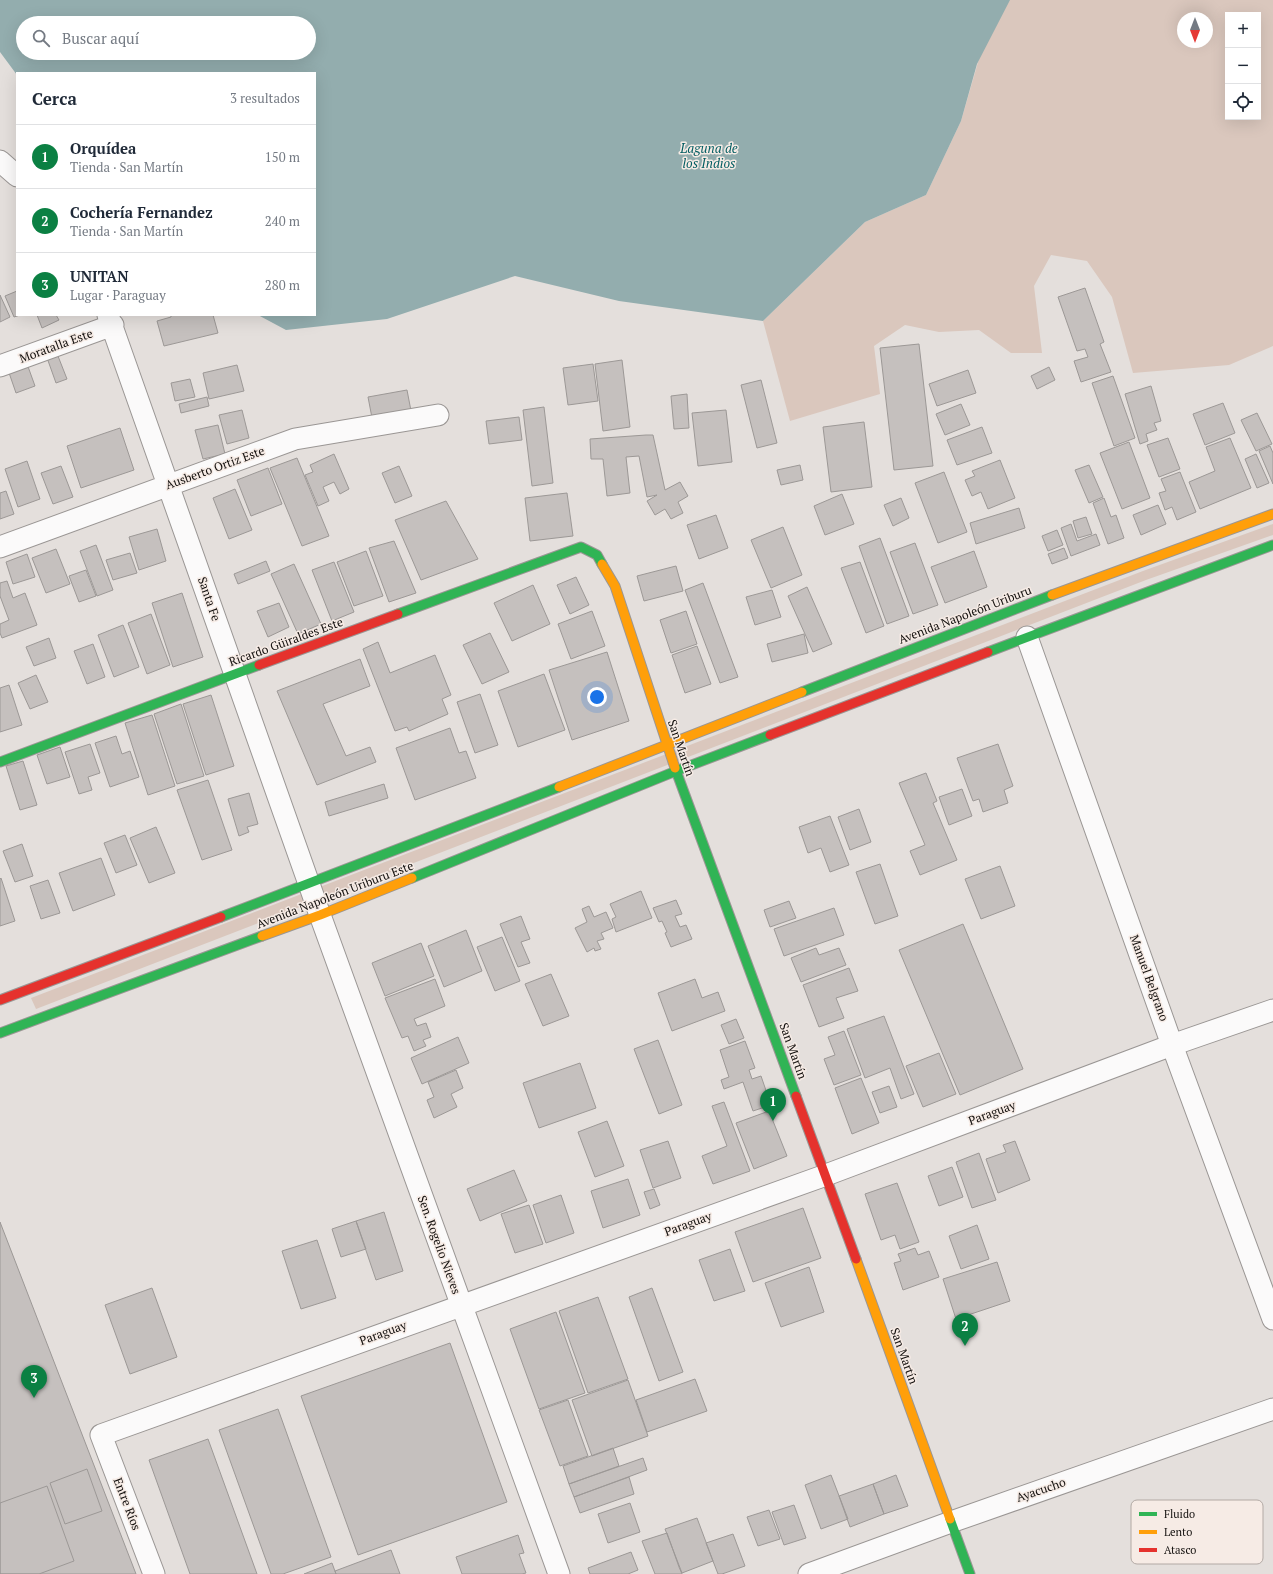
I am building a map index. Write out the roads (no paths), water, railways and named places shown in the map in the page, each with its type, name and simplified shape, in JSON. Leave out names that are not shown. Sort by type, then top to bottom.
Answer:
[{"type":"main road","name":"Avenida Napoleón Uriburu","points":[[667,744],[1033,602],[1273,514]]},
{"type":"main road","points":[[676,771],[1273,545]]},
{"type":"main road","name":"Ricardo Güiraldes Este","points":[[0,762],[581,547]]},
{"type":"main road","name":"San Martín","points":[[581,547],[597,555],[615,586],[676,771],[826,1175],[970,1574]]},
{"type":"main road","name":"Avenida Napoleón Uriburu Este","points":[[0,1000],[309,884],[667,744]]},
{"type":"main road","name":"Avenida Napoleón Uriburu Este","points":[[0,1033],[320,915],[676,771]]},
{"type":"street","points":[[0,160],[16,175]]},
{"type":"street","name":"Moratalla Este","points":[[0,366],[110,320]]},
{"type":"street","name":"Santa Fe","points":[[110,320],[309,884]]},
{"type":"street","name":"Ausberto Ortiz Este","points":[[0,547],[295,439],[438,415]]},
{"type":"street","name":"Manuel Belgrano","points":[[1027,637],[1172,1045],[1273,1319]]},
{"type":"street","name":"Sen. Rogelio Nieves","points":[[309,884],[559,1574]]},
{"type":"street","name":"Paraguay","points":[[101,1435],[826,1175],[1172,1045],[1273,1010]]},
{"type":"street","name":"Ayacucho","points":[[809,1574],[951,1522],[1273,1409]]},
{"type":"street","name":"Entre Ríos","points":[[101,1435],[154,1574]]},
{"type":"water","name":"Laguna de los Indios","points":[[0,0],[1010,0],[977,64],[961,121],[926,195],[865,222],[763,321],[619,301],[515,276],[387,319],[286,330],[260,316],[316,316],[316,72],[16,72],[16,74],[0,52]]},
{"type":"place","name":"Orquídea","points":[[773,1121]]},
{"type":"place","name":"Cochería Fernandez","points":[[965,1346]]},
{"type":"place","name":"UNITAN","points":[[34,1398]]}]
